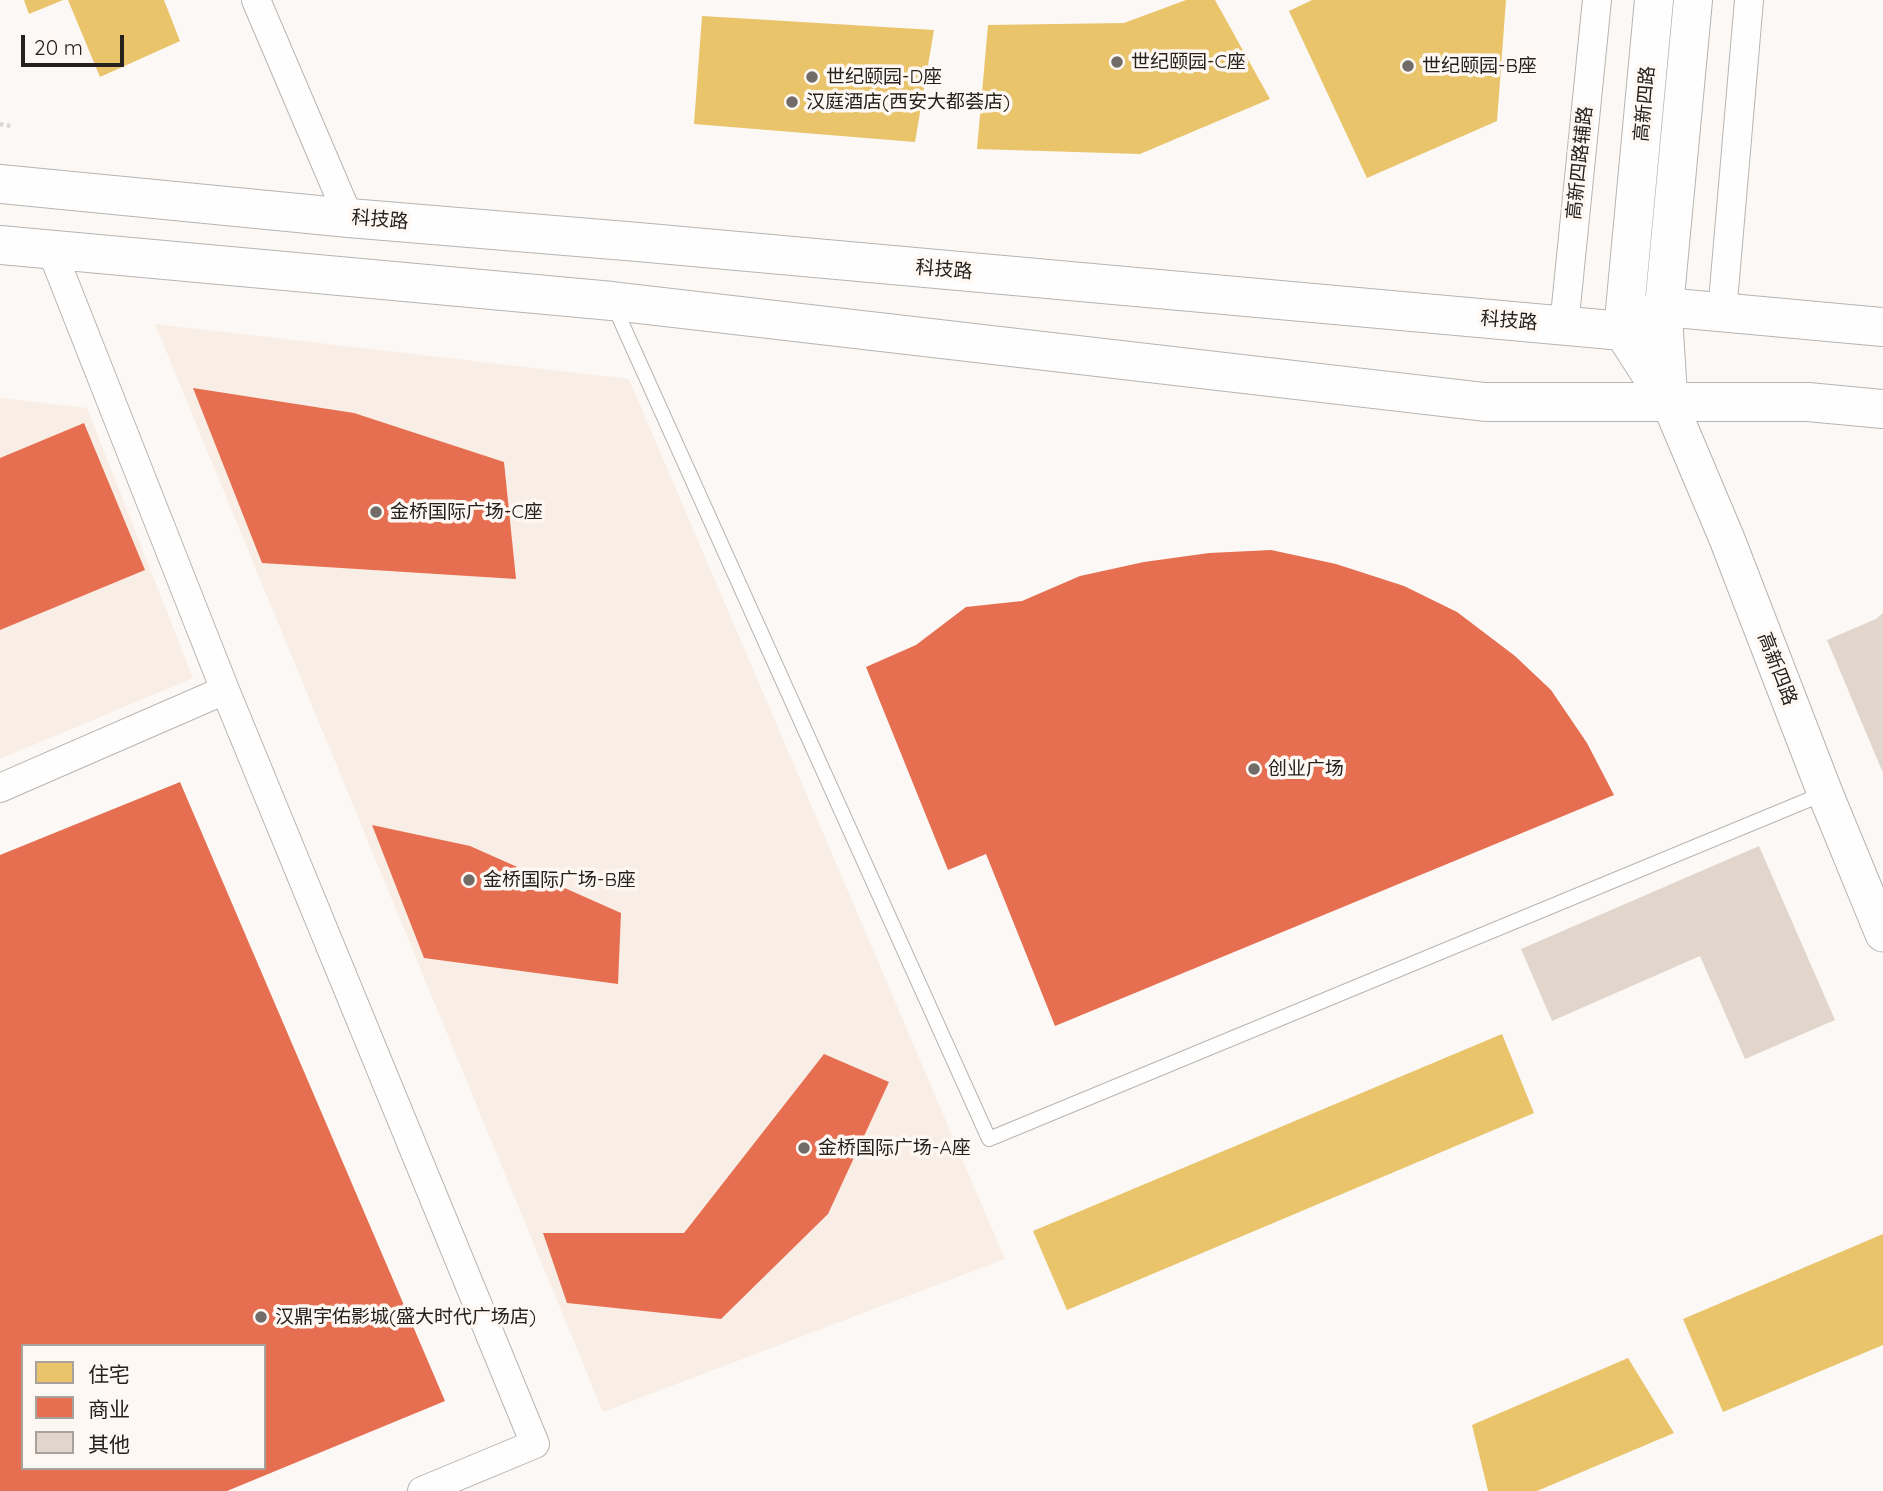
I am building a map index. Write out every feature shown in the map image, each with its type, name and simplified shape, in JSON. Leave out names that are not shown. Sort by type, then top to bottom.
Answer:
[{"type":"main road","name":"高新四路","points":[[1654,0],[1623,331],[1670,404]]},
{"type":"main road","name":"高新四路","points":[[1664,307],[1693,0]]},
{"type":"main road","name":"科技路","points":[[0,184],[349,218],[1623,331]]},
{"type":"main road","points":[[0,245],[612,301],[1485,402],[1808,402],[1883,409]]},
{"type":"main road","points":[[1623,331],[1664,307],[1883,327]]},
{"type":"street","points":[[256,0],[349,218]]},
{"type":"street","name":"高新四路辅路","points":[[1564,326],[1597,0]]},
{"type":"street","points":[[1722,313],[1749,0]]},
{"type":"street","points":[[51,250],[225,690],[535,1444],[422,1491]]},
{"type":"street","name":"高新四路","points":[[1664,307],[1670,404],[1727,539],[1825,793],[1883,934]]},
{"type":"street","points":[[0,788],[225,690]]},
{"type":"lane","points":[[612,301],[989,1139],[1825,793]]},
{"type":"path","points":[[0,124],[11,126]]},
{"type":"shaded area","points":[[155,324],[629,379],[1005,1259],[603,1412]]},
{"type":"shaded area","points":[[0,398],[87,408],[193,678],[0,759]]},
{"type":"building: 住宅","points":[[24,0],[63,0],[29,14]]},
{"type":"building: 住宅","points":[[68,0],[164,0],[180,41],[100,77]]},
{"type":"building: 住宅","name":"世纪颐园-C座","points":[[1186,0],[1215,0],[1270,99],[1140,154],[977,149],[988,25],[1124,23]]},
{"type":"building: 住宅","name":"世纪颐园-B座","points":[[1312,0],[1506,0],[1497,121],[1367,178],[1289,11]]},
{"type":"building: 住宅","name":"世纪颐园-D座","points":[[702,16],[934,30],[915,142],[694,124]]},
{"type":"building: 住宅","points":[[1502,1034],[1534,1113],[1067,1310],[1033,1231]]},
{"type":"building: 住宅","points":[[1883,1234],[1883,1345],[1723,1412],[1683,1319]]},
{"type":"building: 住宅","points":[[1628,1358],[1674,1433],[1537,1491],[1488,1491],[1472,1425]]},
{"type":"building: 商业","name":"金桥国际广场-C座","points":[[193,388],[354,413],[504,462],[516,579],[262,563]]},
{"type":"building: 商业","points":[[84,423],[145,570],[0,630],[0,458]]},
{"type":"building: 商业","name":"创业广场","points":[[1271,550],[1336,564],[1404,586],[1457,612],[1515,656],[1551,690],[1587,743],[1614,795],[1055,1026],[986,854],[948,870],[866,667],[916,645],[966,607],[1022,601],[1080,576],[1144,562],[1209,553]]},
{"type":"building: 商业","points":[[180,782],[445,1401],[227,1491],[0,1491],[0,855]]},
{"type":"building: 商业","name":"金桥国际广场-B座","points":[[372,825],[470,846],[621,913],[618,984],[424,958]]},
{"type":"building: 商业","name":"金桥国际广场-A座","points":[[824,1054],[889,1082],[828,1214],[721,1319],[567,1303],[543,1233],[684,1233]]},
{"type":"building: 其他","points":[[1883,613],[1883,773],[1827,640],[1876,619]]},
{"type":"building: 其他","points":[[1759,846],[1835,1020],[1745,1059],[1700,956],[1552,1021],[1521,949]]},
{"type":"place","name":"世纪颐园-C座","points":[[1117,62]]},
{"type":"place","name":"世纪颐园-B座","points":[[1408,66]]},
{"type":"place","name":"世纪颐园-D座","points":[[812,77]]},
{"type":"place","name":"汉庭酒店(西安大都荟店)","points":[[792,102]]},
{"type":"place","name":"金桥国际广场-C座","points":[[376,512]]},
{"type":"place","name":"创业广场","points":[[1254,769]]},
{"type":"place","name":"金桥国际广场-B座","points":[[469,880]]},
{"type":"place","name":"金桥国际广场-A座","points":[[804,1148]]},
{"type":"place","name":"汉鼎宇佑影城(盛大时代广场店)","points":[[261,1317]]}]
